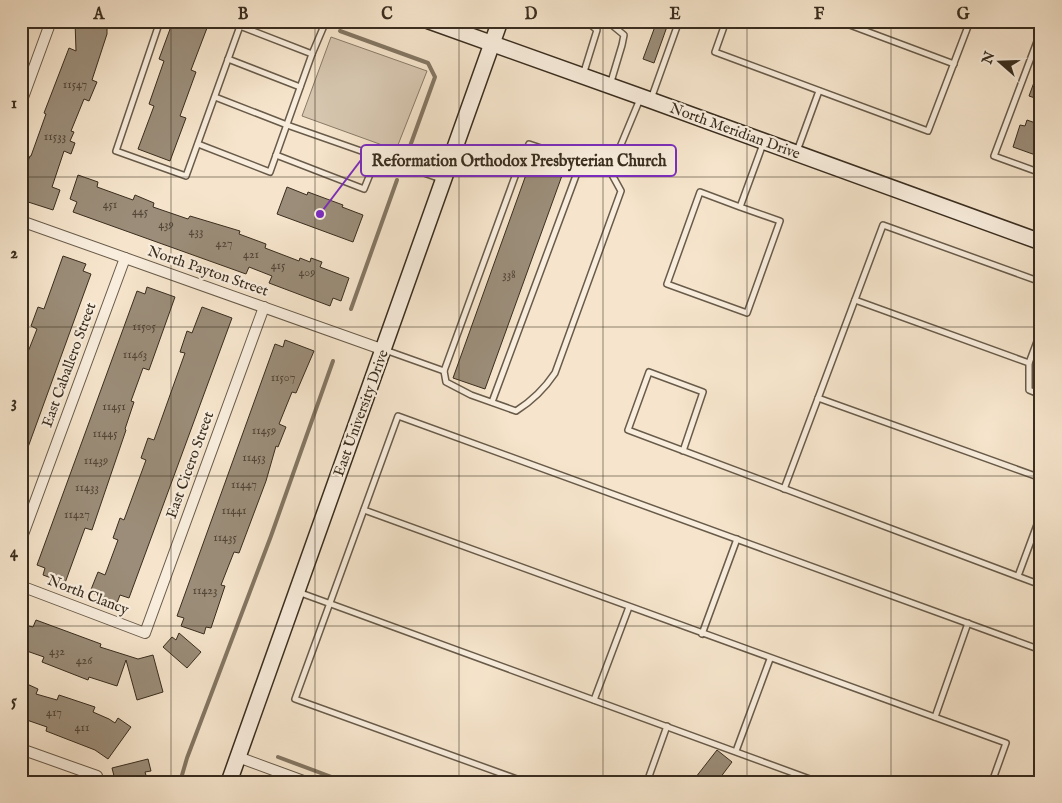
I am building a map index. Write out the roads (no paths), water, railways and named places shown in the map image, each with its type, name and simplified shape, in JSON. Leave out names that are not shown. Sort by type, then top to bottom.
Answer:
[{"type":"main road","name":"North Meridian Drive","points":[[429,21],[1041,242]]},
{"type":"main road","name":"East University Drive","points":[[229,782],[500,21]]},
{"type":"street","points":[[21,103],[51,21]]},
{"type":"street","name":"North Payton Street","points":[[21,221],[384,350]]},
{"type":"street","name":"East Caballero Street","points":[[21,540],[124,258]]},
{"type":"street","name":"East Cicero Street","points":[[145,633],[264,307]]},
{"type":"street","name":"North Clancy","points":[[21,586],[145,633]]},
{"type":"street","points":[[21,749],[96,779]]},
{"type":"street","points":[[238,757],[306,782]]},
{"type":"lane","points":[[160,21],[116,151],[186,176],[240,26]]},
{"type":"lane","points":[[227,21],[312,54]]},
{"type":"lane","points":[[198,144],[270,172],[312,54],[326,21]]},
{"type":"lane","points":[[583,76],[597,30],[586,21]]},
{"type":"lane","points":[[607,21],[624,35],[610,86]]},
{"type":"lane","points":[[610,172],[646,98],[679,21]]},
{"type":"lane","points":[[726,21],[715,52],[928,131],[970,21]]},
{"type":"lane","points":[[839,21],[954,64]]},
{"type":"lane","points":[[1041,31],[1038,48],[994,156],[1041,173]]},
{"type":"lane","points":[[228,59],[300,87]]},
{"type":"lane","points":[[796,153],[819,91]]},
{"type":"lane","points":[[215,97],[287,125],[444,180]]},
{"type":"lane","points":[[740,207],[764,141]]},
{"type":"lane","points":[[529,144],[610,172],[621,191],[556,373],[548,384],[528,404],[516,411],[471,395],[446,382],[444,371],[513,180],[529,144]]},
{"type":"lane","points":[[276,155],[364,189],[376,157]]},
{"type":"lane","points":[[492,402],[581,162]]},
{"type":"lane","points":[[700,192],[740,207],[780,221],[747,313],[667,284],[700,192]]},
{"type":"lane","points":[[784,489],[883,225],[1041,282]]},
{"type":"lane","points":[[855,300],[1029,363]]},
{"type":"lane","points":[[1041,331],[1029,363],[1029,390],[1041,395]]},
{"type":"lane","points":[[384,350],[444,371]]},
{"type":"lane","points":[[683,451],[703,392],[649,372],[628,430],[683,451],[784,489],[1041,584]]},
{"type":"lane","points":[[818,398],[1041,478]]},
{"type":"lane","points":[[525,782],[295,699],[398,416],[1041,650]]},
{"type":"lane","points":[[364,510],[770,659],[1006,743],[992,782]]},
{"type":"lane","points":[[1018,576],[1041,514]]},
{"type":"lane","points":[[702,634],[737,540]]},
{"type":"lane","points":[[298,591],[329,604],[818,782]]},
{"type":"lane","points":[[594,700],[629,607]]},
{"type":"lane","points":[[935,717],[968,623]]},
{"type":"lane","points":[[736,751],[770,659]]},
{"type":"lane","points":[[647,782],[667,726]]},
{"type":"waterway","points":[[340,31],[428,63],[435,77],[409,149]]},
{"type":"waterway","points":[[351,309],[397,180]]},
{"type":"waterway","points":[[180,782],[187,758],[271,536],[333,361]]},
{"type":"waterway","points":[[278,757],[345,782]]},
{"type":"place","name":"Reformation Orthodox Presbyterian Church","points":[[320,214]]}]
